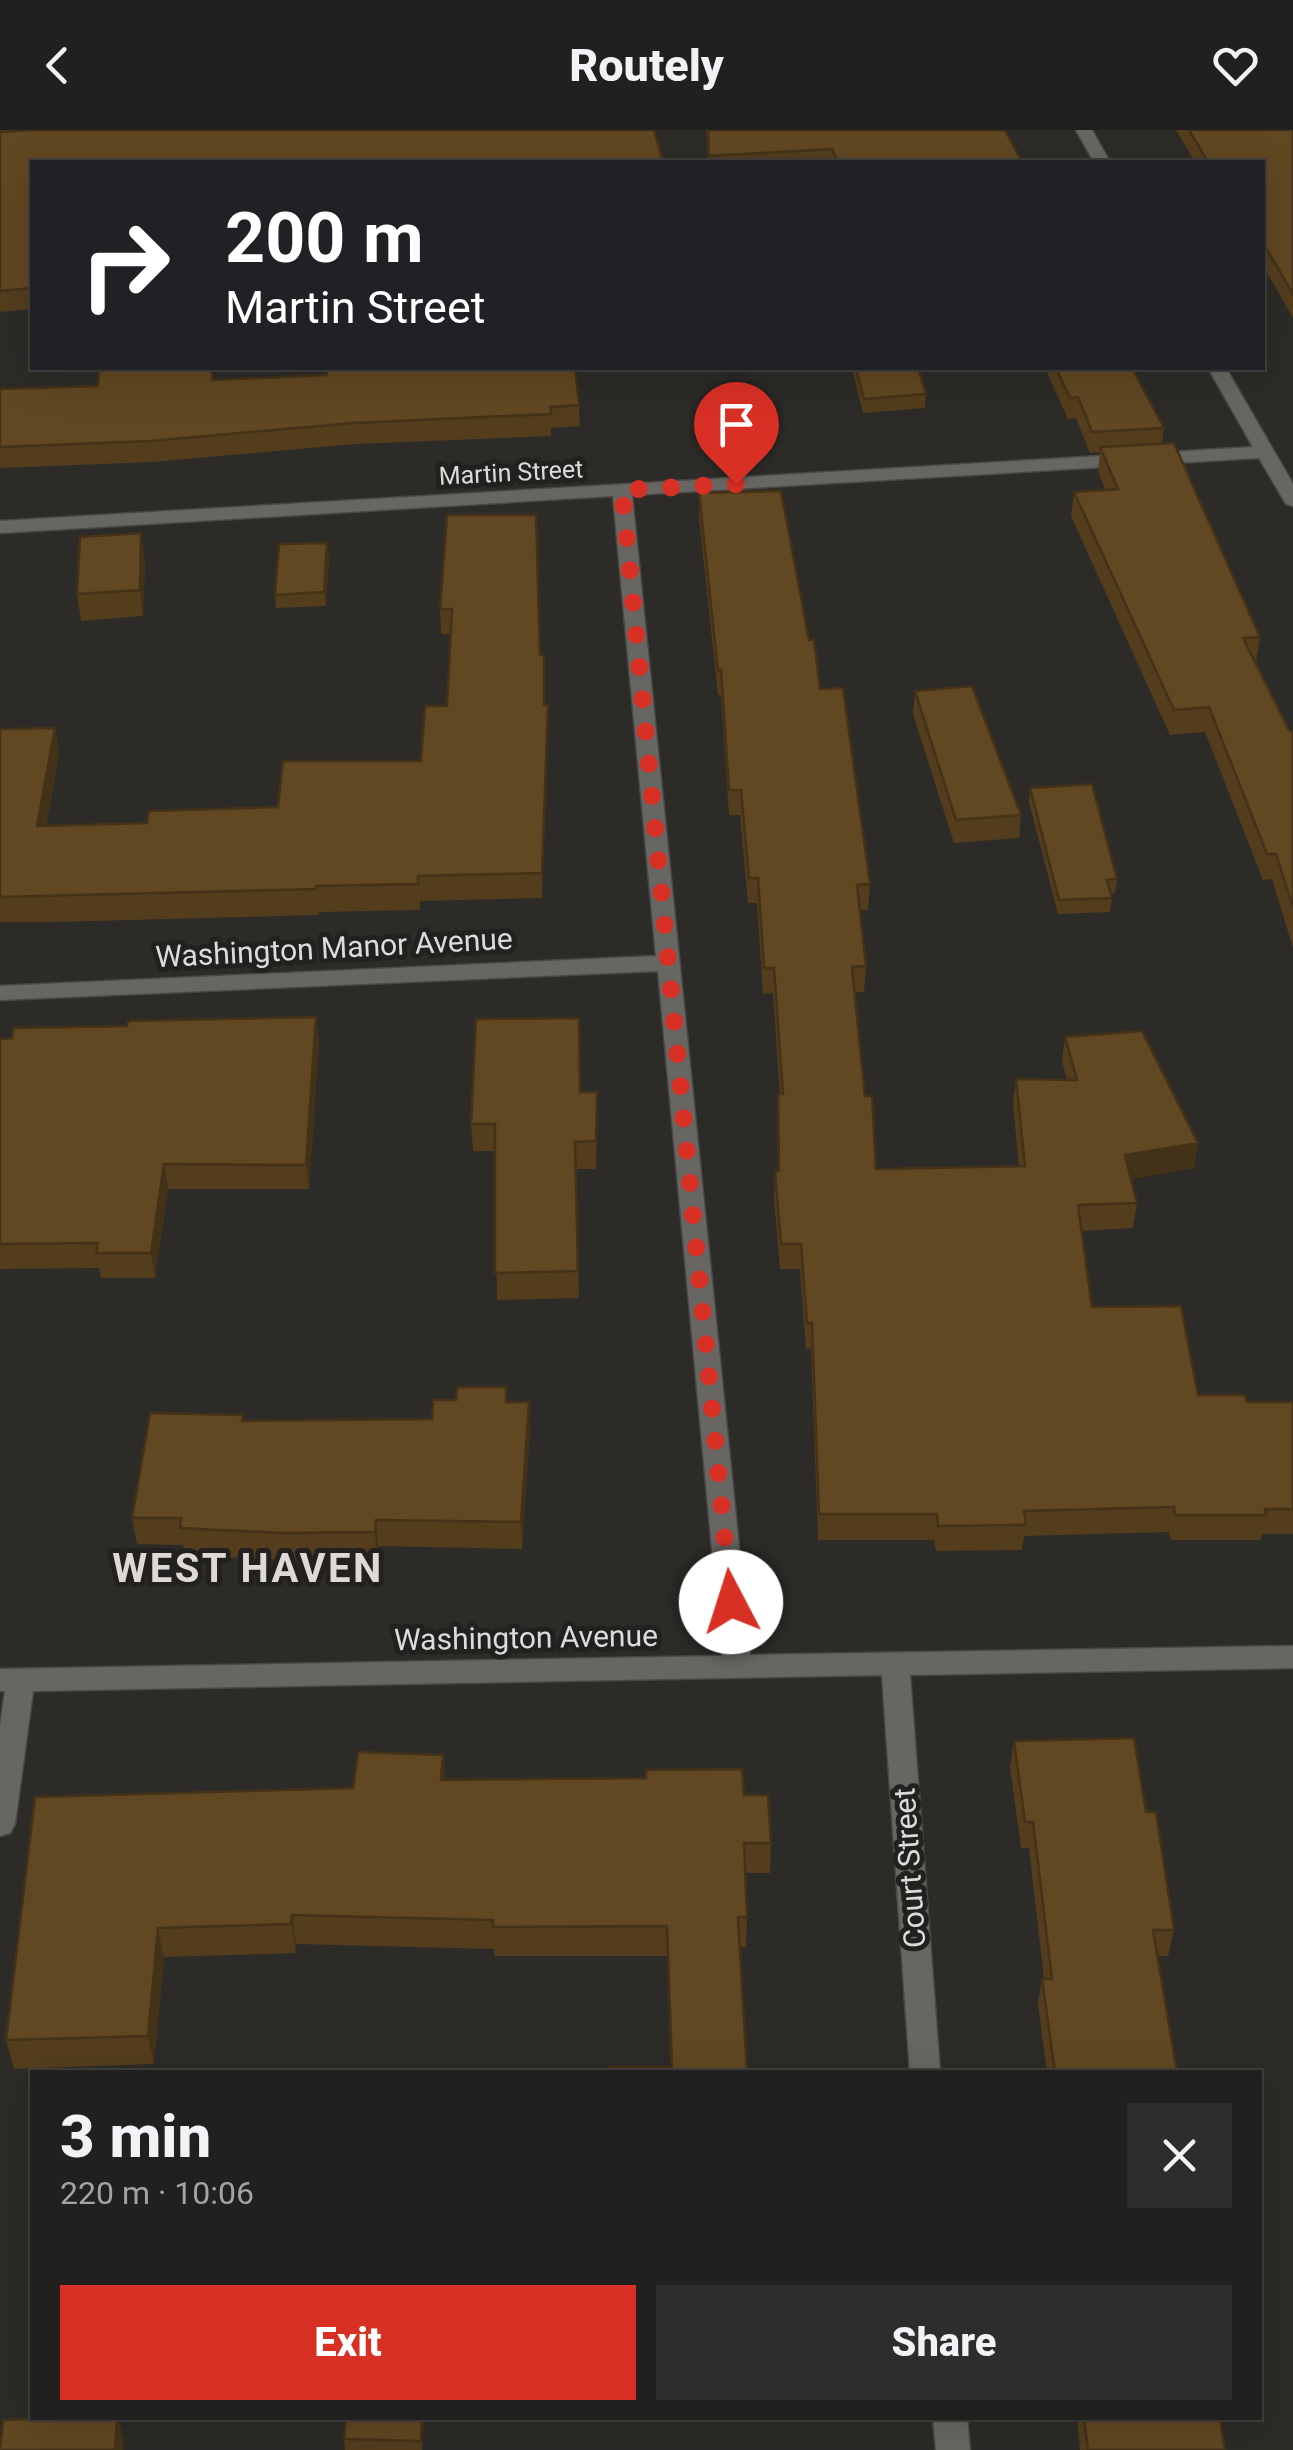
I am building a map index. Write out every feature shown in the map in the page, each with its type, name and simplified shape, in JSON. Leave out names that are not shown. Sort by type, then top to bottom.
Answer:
[{"type":"street","points":[[1084,130],[1101,160]]},
{"type":"street","points":[[1218,370],[1293,500]]},
{"type":"street","name":"Martin Street","points":[[0,527],[1265,452]]},
{"type":"street","points":[[622,490],[737,1666]]},
{"type":"street","name":"Washington Manor Avenue","points":[[0,992],[670,963]]},
{"type":"street","name":"Washington Avenue","points":[[11,1680],[1293,1657]]},
{"type":"street","name":"Court Street","points":[[895,1664],[925,2070]]},
{"type":"street","points":[[0,1824],[11,1680]]},
{"type":"street","points":[[950,2420],[952,2450]]},
{"type":"building","points":[[654,130],[662,160],[30,160],[30,288],[0,291],[0,132]]},
{"type":"building","points":[[708,130],[1005,130],[1021,160],[837,160],[832,149],[709,156]]},
{"type":"building","points":[[1189,130],[1293,130],[1293,294],[1265,246],[1265,160],[1207,160]]},
{"type":"building","points":[[99,370],[212,370],[212,380],[327,375],[326,370],[575,370],[579,405],[550,407],[551,414],[0,447],[0,389],[98,386]]},
{"type":"building","points":[[857,370],[919,370],[926,394],[864,399]]},
{"type":"building","points":[[1057,370],[1133,370],[1164,428],[1092,432],[1078,397],[1070,398]]},
{"type":"building","points":[[1174,443],[1260,637],[1243,638],[1293,732],[1293,907],[1276,854],[1267,854],[1209,707],[1174,710],[1074,492],[1118,489],[1100,447]]},
{"type":"building","points":[[781,491],[809,640],[814,639],[820,689],[843,688],[870,884],[857,885],[866,966],[852,967],[865,1096],[872,1096],[876,1169],[1025,1166],[1016,1079],[1077,1080],[1065,1037],[1142,1031],[1198,1143],[1125,1155],[1137,1203],[1078,1205],[1092,1307],[1181,1306],[1198,1395],[1245,1395],[1247,1402],[1293,1402],[1293,1509],[1265,1509],[1266,1515],[1175,1515],[1174,1507],[1024,1511],[1026,1525],[938,1526],[937,1514],[819,1514],[812,1323],[807,1323],[801,1244],[781,1244],[775,1171],[779,1171],[778,1094],[783,1094],[774,968],[764,968],[758,878],[749,878],[741,790],[729,790],[721,670],[718,671],[699,493]]},
{"type":"building","points":[[447,515],[536,515],[540,655],[544,655],[544,705],[548,705],[542,873],[418,876],[418,884],[316,889],[0,897],[0,729],[55,728],[37,826],[147,823],[149,811],[278,807],[283,761],[421,761],[425,706],[447,706],[452,609],[440,609]]},
{"type":"building","points":[[141,533],[140,590],[77,594],[80,537]]},
{"type":"building","points":[[327,543],[324,592],[275,595],[279,544]]},
{"type":"building","points":[[972,686],[1021,815],[956,820],[915,691]]},
{"type":"building","points":[[1092,784],[1117,879],[1107,880],[1112,898],[1059,900],[1030,788]]},
{"type":"building","points":[[316,1017],[306,1165],[164,1164],[151,1253],[96,1253],[98,1243],[0,1244],[0,1039],[12,1038],[14,1028]]},
{"type":"building","points":[[579,1018],[580,1092],[597,1092],[596,1141],[575,1142],[578,1271],[495,1273],[495,1124],[471,1124],[476,1019]]},
{"type":"building","points":[[457,1387],[506,1387],[506,1402],[529,1402],[521,1522],[376,1520],[375,1532],[284,1533],[180,1528],[181,1518],[132,1518],[150,1413],[243,1415],[242,1421],[432,1419],[433,1400],[456,1400]]},
{"type":"building","points":[[1134,1738],[1146,1812],[1156,1812],[1174,1930],[1153,1930],[1177,2070],[1055,2070],[1042,1979],[1052,1979],[1033,1822],[1025,1822],[1014,1741]]},
{"type":"building","points":[[358,1752],[443,1755],[441,1780],[646,1778],[646,1770],[742,1769],[744,1795],[768,1795],[771,1843],[744,1843],[747,1917],[738,1917],[747,2070],[609,2070],[672,2067],[667,1926],[493,1927],[493,1920],[292,1915],[291,1924],[158,1928],[148,2036],[6,2040],[35,1797],[353,1788]]},
{"type":"building","points":[[3,2420],[117,2420],[115,2450],[0,2450]]},
{"type":"building","points":[[346,2420],[422,2420],[421,2441],[344,2439]]},
{"type":"building","points":[[1084,2420],[1220,2420],[1225,2450],[1088,2450]]},
{"type":"district","name":"WEST HAVEN","points":[[248,1568]]},
{"type":"route","points":[[731,1602],[622,490],[736,484]]}]
